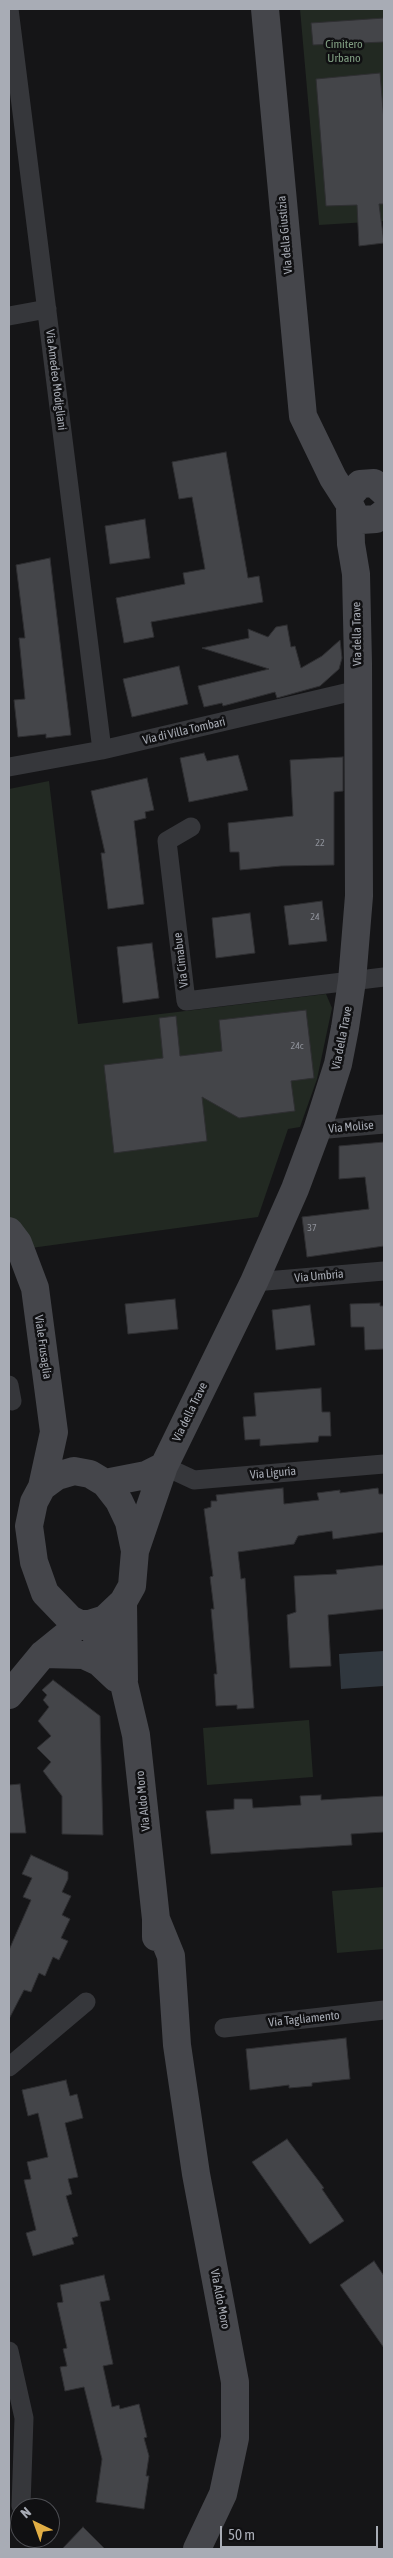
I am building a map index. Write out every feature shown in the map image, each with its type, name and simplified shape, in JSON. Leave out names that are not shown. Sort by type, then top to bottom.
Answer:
[{"type":"street","name":"Via Amedeo Modigliani","points":[[9,9],[102,750]]},
{"type":"street","name":"Via della Giustizia","points":[[265,9],[303,416],[333,478],[349,506]]},
{"type":"street","points":[[9,316],[47,309]]},
{"type":"street","name":"Via della Giustizia","points":[[324,456],[380,500]]},
{"type":"street","points":[[349,506],[354,488],[380,500]]},
{"type":"street","name":"Via della Trave","points":[[356,574],[380,500]]},
{"type":"street","name":"Via della Trave","points":[[9,1695],[43,1654],[84,1624],[106,1619],[123,1602],[132,1586],[135,1551],[164,1466],[254,1282],[295,1189],[317,1130],[338,1064],[352,981],[359,896],[356,574],[351,544],[349,506]]},
{"type":"street","name":"Via di Villa Tombari","points":[[9,767],[102,750],[358,690]]},
{"type":"street","name":"Via Cimabue","points":[[191,828],[167,841],[186,1001],[352,981]]},
{"type":"street","points":[[352,981],[384,977]]},
{"type":"street","name":"Via Molise","points":[[317,1130],[384,1124]]},
{"type":"street","name":"Viale Frusaglia","points":[[9,1231],[18,1243],[18,1259],[35,1288],[54,1432],[42,1487]]},
{"type":"street","name":"Via Umbria","points":[[254,1282],[384,1271]]},
{"type":"street","points":[[54,1432],[97,1479]]},
{"type":"street","name":"Via Liguria","points":[[164,1466],[194,1480],[384,1464]]},
{"type":"street","points":[[124,1684],[99,1662],[84,1655],[43,1654],[47,1634],[45,1593],[34,1562],[29,1526],[34,1502],[42,1487],[57,1476],[74,1471],[97,1479],[146,1475],[164,1466]]},
{"type":"street","name":"Via della Trave","points":[[97,1479],[119,1502],[129,1522],[135,1551]]},
{"type":"street","points":[[45,1593],[70,1619],[84,1624]]},
{"type":"street","name":"Via Aldo Moro","points":[[123,1602],[124,1684],[136,1735],[156,1919],[157,1987],[176,2045],[196,2174],[235,2382],[233,2447],[222,2494],[197,2549]]},
{"type":"street","name":"Via Aldo Moro","points":[[84,1624],[109,1655],[124,1684]]},
{"type":"street","points":[[9,2067],[86,2002]]},
{"type":"street","name":"Via Tagliamento","points":[[224,2028],[384,2010]]},
{"type":"street","points":[[9,2351],[24,2418],[21,2498]]},
{"type":"green space","name":"Cimitero Urbano","points":[[300,9],[384,9],[384,221],[319,225]]},
{"type":"green space","points":[[49,781],[78,1024],[326,994],[332,1008],[317,1079],[300,1127],[288,1129],[258,1217],[9,1251],[9,789]]},
{"type":"green space","points":[[309,1720],[313,1777],[207,1785],[203,1728]]},
{"type":"green space","points":[[384,1887],[384,1949],[337,1953],[332,1891]]},
{"type":"shaded area","points":[[384,1651],[384,1686],[341,1689],[339,1654]]},
{"type":"building","points":[[384,18],[384,42],[313,45],[311,23]]},
{"type":"building","points":[[380,73],[384,121],[384,204],[379,204],[384,243],[359,246],[357,205],[326,206],[316,79]]},
{"type":"building","points":[[226,452],[248,578],[259,576],[263,602],[151,622],[154,637],[124,643],[116,598],[185,584],[183,573],[205,569],[192,497],[179,499],[172,462]]},
{"type":"building","points":[[145,519],[150,558],[110,564],[105,526]]},
{"type":"building","points":[[50,558],[71,735],[46,738],[46,734],[18,737],[14,700],[25,699],[19,638],[25,638],[16,565]]},
{"type":"building","points":[[287,625],[291,647],[295,646],[301,668],[322,656],[340,640],[342,658],[339,669],[320,686],[277,698],[275,692],[223,706],[222,703],[204,707],[198,686],[269,669],[202,648],[249,638],[248,629],[268,637],[276,627]]},
{"type":"building","points":[[179,666],[188,704],[132,717],[123,679]]},
{"type":"building","points":[[204,753],[207,761],[238,755],[248,790],[189,802],[180,758]]},
{"type":"building","points":[[343,757],[343,791],[334,792],[334,865],[281,866],[240,870],[239,852],[230,852],[228,823],[293,816],[290,760]]},
{"type":"building","points":[[147,778],[154,810],[145,812],[146,818],[134,821],[144,904],[108,909],[101,853],[105,853],[91,791]]},
{"type":"building","points":[[322,901],[327,941],[289,945],[284,906]]},
{"type":"building","points":[[250,913],[255,953],[216,958],[212,918]]},
{"type":"building","points":[[152,943],[159,998],[123,1003],[117,947]]},
{"type":"building","points":[[306,1010],[314,1078],[291,1081],[295,1111],[239,1118],[202,1097],[207,1141],[114,1153],[104,1065],[163,1058],[159,1018],[176,1016],[180,1056],[222,1051],[219,1020]]},
{"type":"building","points":[[384,1142],[384,1246],[307,1257],[302,1217],[369,1209],[365,1177],[339,1179],[339,1146]]},
{"type":"building","points":[[175,1299],[178,1329],[128,1334],[125,1304]]},
{"type":"building","points":[[380,1303],[380,1306],[384,1306],[384,1349],[365,1350],[364,1327],[351,1327],[350,1304]]},
{"type":"building","points":[[310,1305],[315,1345],[276,1350],[272,1310]]},
{"type":"building","points":[[321,1388],[322,1412],[330,1412],[331,1436],[319,1436],[318,1442],[260,1446],[260,1439],[245,1440],[243,1417],[256,1416],[254,1393]]},
{"type":"building","points":[[283,1488],[284,1504],[319,1500],[317,1493],[340,1490],[340,1493],[378,1488],[379,1494],[384,1494],[384,1532],[333,1539],[332,1531],[298,1536],[294,1544],[238,1552],[241,1579],[245,1578],[254,1708],[237,1709],[237,1705],[216,1706],[214,1674],[217,1674],[211,1609],[214,1609],[210,1577],[213,1576],[204,1509],[211,1507],[211,1501],[217,1501],[216,1495]]},
{"type":"building","points":[[384,1565],[384,1609],[328,1615],[331,1666],[290,1668],[287,1615],[296,1612],[294,1576],[337,1574],[336,1570]]},
{"type":"building","points":[[53,1680],[100,1716],[103,1835],[62,1834],[62,1796],[43,1771],[51,1762],[37,1748],[51,1736],[38,1721],[49,1707],[43,1700],[47,1695],[42,1690]]},
{"type":"building","points":[[20,1784],[26,1833],[9,1833],[9,1785]]},
{"type":"building","points":[[321,1795],[321,1800],[384,1796],[384,1832],[351,1834],[352,1845],[211,1854],[206,1811],[234,1809],[234,1799],[252,1799],[253,1808],[301,1805],[300,1796]]},
{"type":"building","points":[[31,1855],[68,1872],[68,1879],[62,1892],[71,1896],[62,1915],[70,1919],[61,1938],[68,1941],[59,1960],[53,1957],[45,1976],[39,1973],[31,1992],[24,1990],[9,2019],[9,1950],[31,1900],[23,1897],[32,1878],[22,1874]]},
{"type":"building","points":[[346,2038],[350,2079],[312,2083],[312,2086],[289,2088],[289,2085],[250,2090],[246,2049]]},
{"type":"building","points":[[66,2080],[70,2096],[77,2094],[83,2118],[65,2123],[78,2177],[68,2179],[72,2194],[66,2196],[78,2236],[72,2238],[74,2244],[33,2256],[26,2233],[36,2230],[24,2180],[31,2179],[27,2162],[48,2157],[38,2113],[28,2116],[22,2090]]},
{"type":"building","points":[[287,2139],[324,2188],[322,2189],[344,2221],[310,2244],[252,2162]]},
{"type":"building","points":[[374,2261],[384,2276],[384,2348],[340,2285]]},
{"type":"building","points":[[104,2275],[110,2300],[100,2302],[113,2364],[103,2366],[112,2407],[119,2405],[120,2409],[139,2404],[147,2437],[144,2438],[149,2456],[146,2476],[149,2476],[144,2509],[96,2502],[102,2459],[84,2387],[65,2391],[60,2367],[67,2366],[63,2349],[67,2348],[57,2303],[63,2302],[60,2285]]},
{"type":"building","points":[[83,2527],[105,2549],[62,2549]]}]
